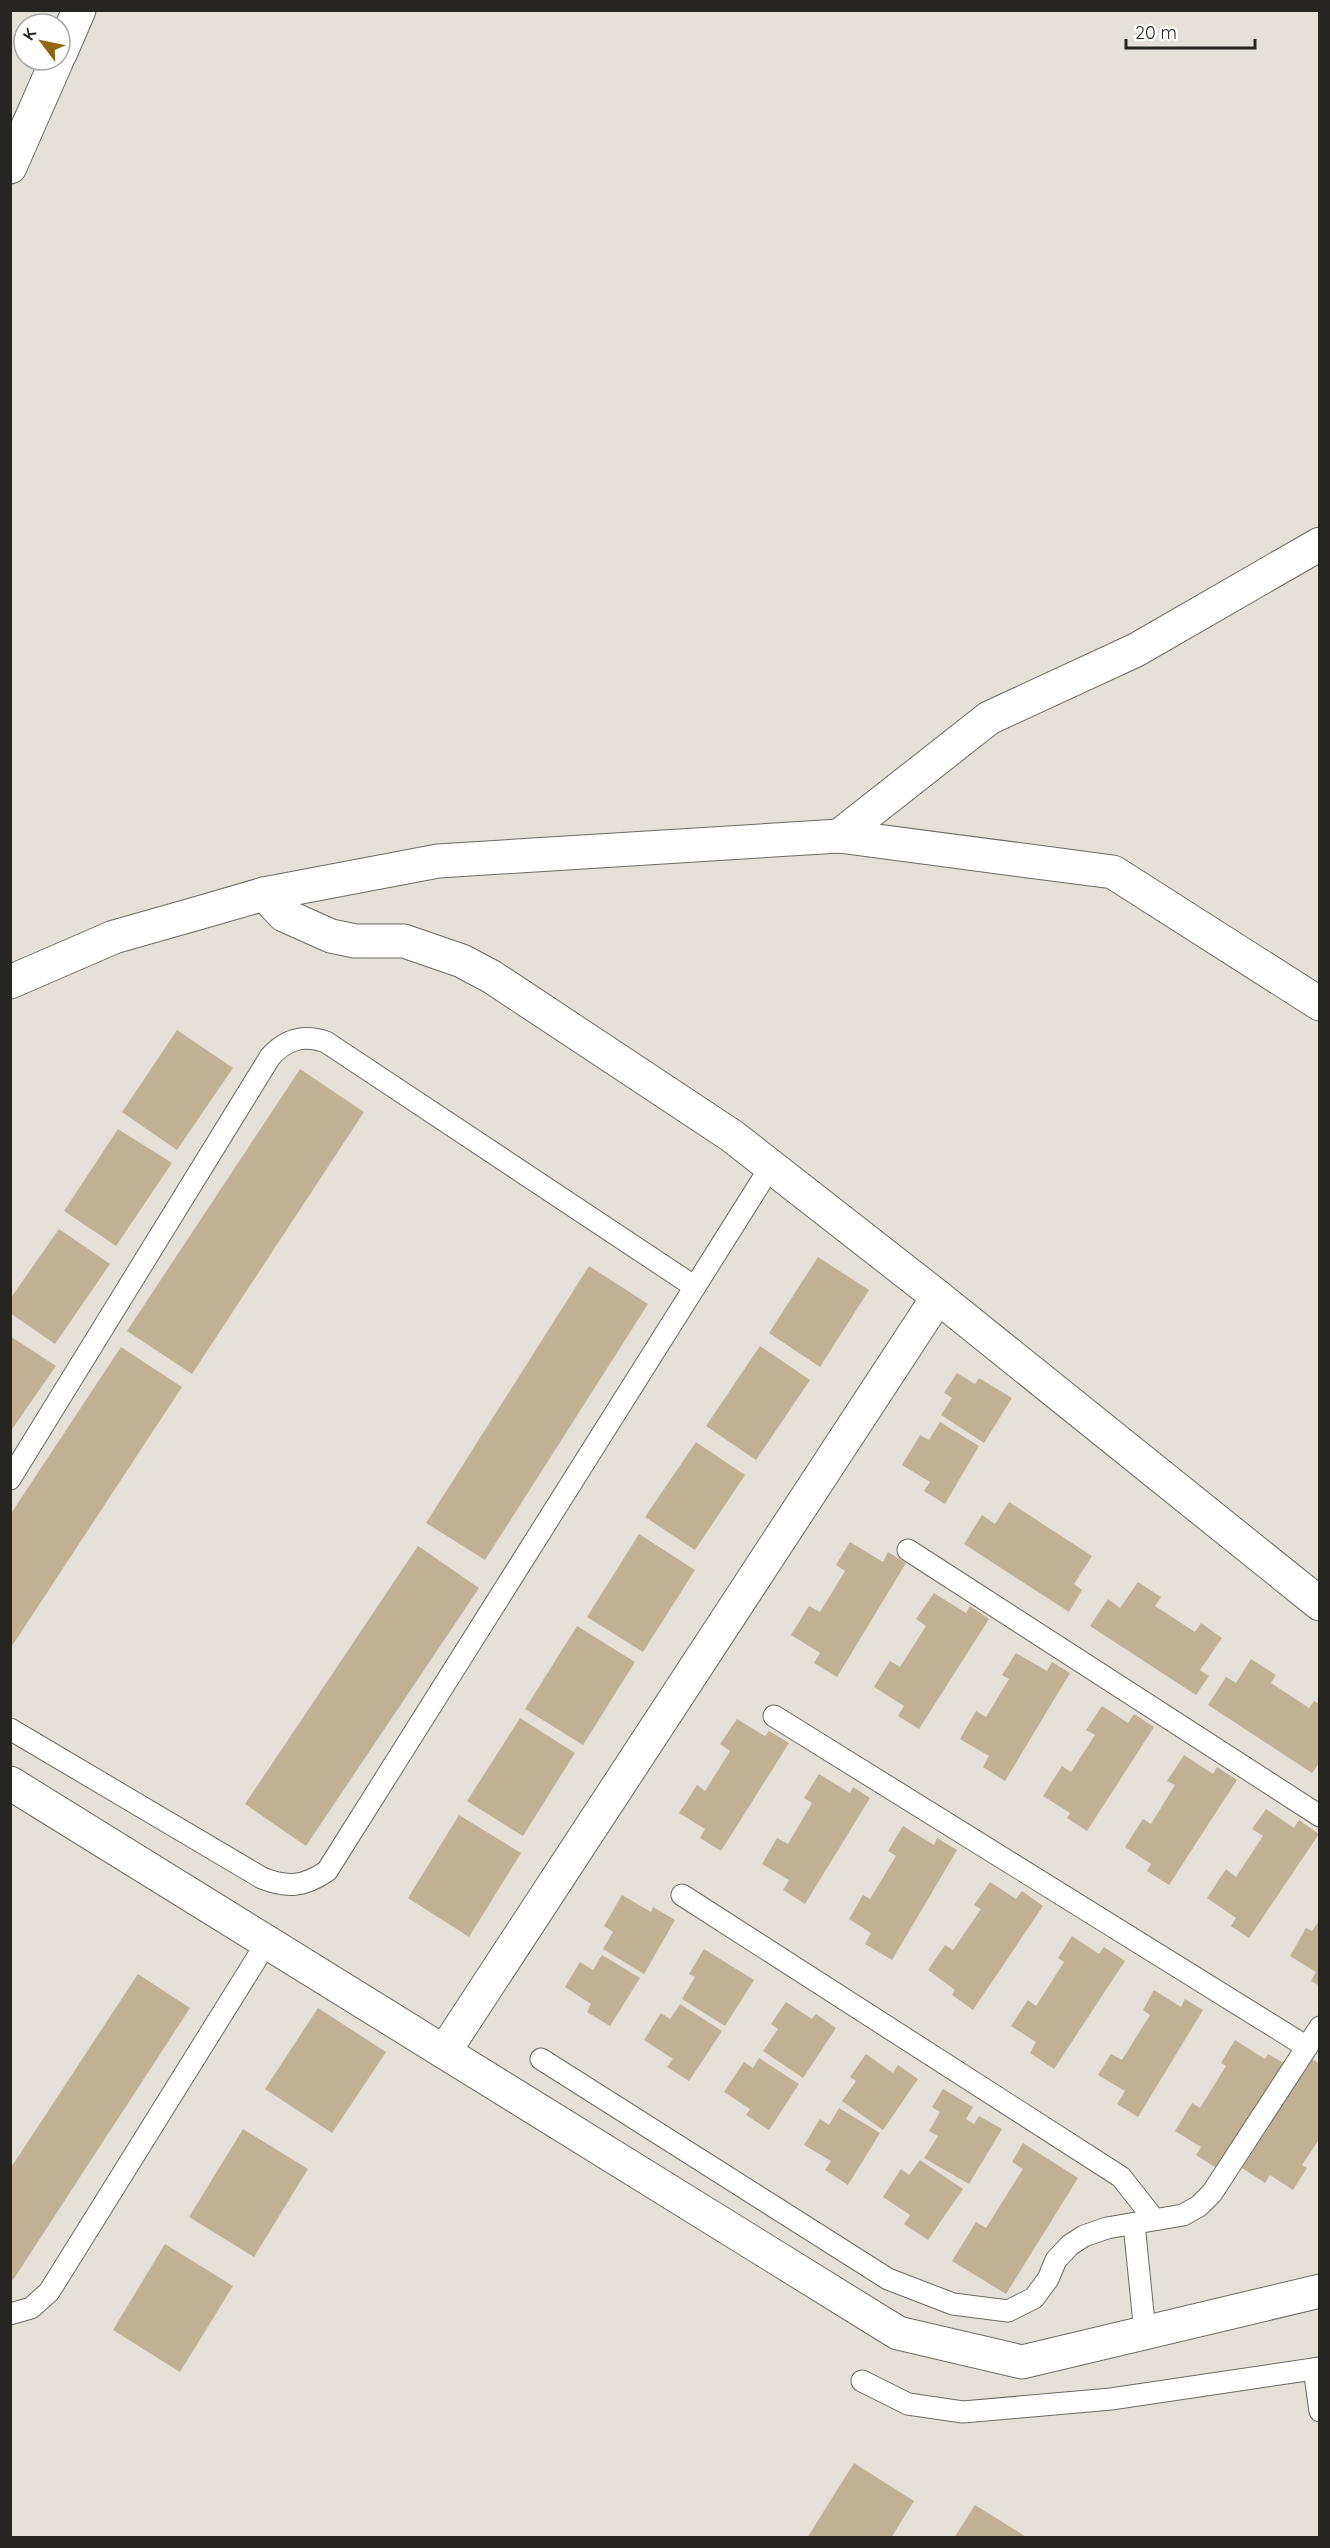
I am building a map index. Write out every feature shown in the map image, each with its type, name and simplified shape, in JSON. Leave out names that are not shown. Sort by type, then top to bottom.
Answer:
[{"type":"street","points":[[72,26],[79,10]]},
{"type":"street","points":[[10,167],[52,72]]},
{"type":"street","points":[[839,836],[989,718],[1136,650],[1320,544]]},
{"type":"street","points":[[10,982],[114,937],[264,894],[438,861],[839,836],[1113,872],[1320,1004]]},
{"type":"street","points":[[264,894],[284,915],[331,936],[355,941],[404,941],[434,950],[492,977],[722,1130],[938,1297],[1320,1604]]},
{"type":"street","points":[[444,2052],[938,1297]]},
{"type":"street","points":[[10,1783],[898,2333],[1022,2362],[1320,2291]]},
{"type":"lane","points":[[10,1479],[270,1057],[289,1041],[314,1038],[326,1042],[695,1287]]},
{"type":"lane","points":[[10,1729],[262,1878],[278,1884],[295,1886],[312,1881],[327,1872],[771,1166]]},
{"type":"lane","points":[[908,1550],[1320,1816]]},
{"type":"lane","points":[[774,1716],[1306,2047]]},
{"type":"lane","points":[[682,1894],[1121,2177],[1144,2222],[1145,2333]]},
{"type":"lane","points":[[10,2314],[31,2308],[50,2292],[267,1942]]},
{"type":"lane","points":[[541,2059],[888,2279],[953,2304],[1008,2311],[1034,2298],[1048,2280],[1056,2260],[1070,2245],[1084,2236],[1107,2228],[1183,2215],[1199,2206],[1212,2193],[1320,2027]]},
{"type":"lane","points":[[862,2380],[908,2404],[963,2412],[1111,2399],[1317,2369],[1320,2411]]},
{"type":"building","points":[[177,1030],[233,1068],[177,1150],[122,1112]]},
{"type":"building","points":[[300,1069],[364,1112],[192,1374],[127,1331]]},
{"type":"building","points":[[118,1129],[172,1163],[116,1246],[64,1211]]},
{"type":"building","points":[[59,1229],[110,1264],[55,1344],[10,1313],[10,1299]]},
{"type":"building","points":[[818,1257],[869,1290],[820,1367],[769,1333]]},
{"type":"building","points":[[589,1266],[648,1304],[485,1560],[426,1523]]},
{"type":"building","points":[[10,1336],[56,1366],[10,1432]]},
{"type":"building","points":[[760,1346],[810,1380],[756,1460],[706,1426]]},
{"type":"building","points":[[121,1347],[182,1387],[10,1649],[10,1515]]},
{"type":"building","points":[[957,1373],[975,1384],[979,1378],[1012,1398],[984,1443],[941,1415],[952,1398],[944,1393]]},
{"type":"building","points":[[940,1422],[979,1446],[945,1504],[924,1491],[930,1482],[902,1465],[920,1435],[929,1440]]},
{"type":"building","points":[[696,1442],[745,1475],[695,1550],[645,1517]]},
{"type":"building","points":[[1009,1502],[1092,1556],[1074,1584],[1082,1590],[1069,1612],[964,1544],[982,1515],[995,1524]]},
{"type":"building","points":[[639,1534],[695,1570],[643,1652],[587,1617]]},
{"type":"building","points":[[850,1542],[883,1562],[888,1552],[906,1563],[837,1677],[814,1663],[820,1653],[791,1635],[809,1606],[820,1612],[845,1571],[836,1565]]},
{"type":"building","points":[[418,1546],[479,1588],[306,1846],[245,1804]]},
{"type":"building","points":[[1138,1582],[1161,1597],[1155,1606],[1195,1632],[1201,1623],[1222,1638],[1200,1670],[1209,1676],[1196,1695],[1090,1626],[1108,1599],[1120,1608]]},
{"type":"building","points":[[934,1593],[966,1613],[970,1606],[989,1619],[919,1729],[898,1716],[904,1706],[874,1687],[890,1661],[900,1667],[926,1626],[916,1619]]},
{"type":"building","points":[[577,1626],[635,1662],[583,1745],[525,1709]]},
{"type":"building","points":[[1016,1653],[1047,1671],[1052,1662],[1070,1673],[1005,1781],[983,1767],[989,1756],[960,1739],[976,1711],[986,1717],[1009,1679],[1002,1675]]},
{"type":"building","points":[[1251,1659],[1276,1675],[1271,1683],[1309,1708],[1314,1701],[1320,1704],[1320,1762],[1312,1773],[1208,1705],[1226,1677],[1236,1683]]},
{"type":"building","points":[[1102,1706],[1128,1723],[1134,1714],[1154,1727],[1087,1831],[1067,1818],[1070,1813],[1043,1796],[1062,1766],[1071,1772],[1095,1735],[1086,1730]]},
{"type":"building","points":[[520,1718],[575,1753],[523,1836],[467,1801]]},
{"type":"building","points":[[737,1719],[765,1736],[769,1731],[789,1743],[721,1851],[700,1838],[705,1829],[679,1813],[697,1785],[705,1791],[730,1751],[720,1744]]},
{"type":"building","points":[[1184,1755],[1213,1774],[1217,1767],[1237,1780],[1169,1885],[1147,1871],[1151,1864],[1125,1847],[1143,1819],[1151,1824],[1175,1785],[1167,1781]]},
{"type":"building","points":[[819,1774],[850,1793],[853,1787],[870,1798],[805,1904],[783,1890],[789,1880],[762,1864],[777,1838],[788,1844],[812,1803],[804,1798]]},
{"type":"building","points":[[1266,1809],[1294,1828],[1299,1820],[1319,1834],[1249,1938],[1231,1926],[1236,1918],[1207,1898],[1226,1869],[1236,1877],[1263,1836],[1252,1829]]},
{"type":"building","points":[[459,1815],[521,1853],[469,1937],[408,1898]]},
{"type":"building","points":[[903,1826],[934,1845],[937,1838],[957,1850],[892,1960],[865,1944],[871,1933],[849,1919],[863,1895],[870,1899],[896,1856],[888,1851]]},
{"type":"building","points":[[990,1882],[1016,1899],[1022,1891],[1043,1906],[973,2010],[952,1995],[955,1990],[928,1970],[945,1945],[953,1950],[981,1909],[974,1905]]},
{"type":"building","points":[[622,1895],[651,1912],[653,1907],[675,1920],[644,1974],[603,1949],[613,1932],[604,1926]]},
{"type":"building","points":[[1320,1919],[1320,1986],[1311,1981],[1316,1972],[1290,1956],[1306,1928],[1312,1931]]},
{"type":"building","points":[[1072,1936],[1099,1954],[1104,1947],[1125,1961],[1054,2069],[1030,2053],[1036,2042],[1011,2026],[1028,2000],[1036,2006],[1064,1962],[1058,1958]]},
{"type":"building","points":[[704,1949],[754,1980],[725,2026],[682,1999],[695,1977],[689,1974]]},
{"type":"building","points":[[602,1955],[640,1978],[610,2026],[587,2012],[591,2004],[565,1987],[580,1962],[593,1970]]},
{"type":"building","points":[[138,1974],[190,2008],[13,2280],[10,2278],[10,2169]]},
{"type":"building","points":[[1154,1990],[1181,2007],[1185,1999],[1203,2010],[1138,2117],[1117,2104],[1125,2091],[1098,2075],[1111,2054],[1122,2060],[1150,2015],[1143,2010]]},
{"type":"building","points":[[786,2002],[812,2019],[816,2014],[836,2028],[803,2078],[763,2051],[778,2029],[771,2024]]},
{"type":"building","points":[[680,2004],[722,2031],[689,2081],[667,2067],[673,2059],[644,2040],[661,2013],[670,2019]]},
{"type":"building","points":[[318,2008],[386,2052],[332,2133],[265,2089]]},
{"type":"building","points":[[1235,2040],[1265,2059],[1268,2054],[1284,2063],[1218,2169],[1196,2155],[1201,2147],[1175,2131],[1192,2103],[1200,2108],[1226,2066],[1221,2063]]},
{"type":"building","points":[[866,2054],[893,2073],[898,2065],[918,2079],[883,2130],[842,2101],[856,2081],[850,2077]]},
{"type":"building","points":[[759,2058],[799,2084],[769,2130],[746,2115],[750,2109],[724,2092],[744,2062],[753,2068]]},
{"type":"building","points":[[1312,2059],[1320,2064],[1320,2138],[1302,2165],[1307,2168],[1293,2190],[1270,2175],[1265,2183],[1242,2168]]},
{"type":"building","points":[[943,2089],[973,2107],[966,2119],[974,2124],[979,2116],[1002,2129],[969,2184],[924,2158],[938,2136],[929,2131],[940,2112],[932,2107]]},
{"type":"building","points":[[839,2108],[880,2133],[848,2185],[825,2170],[831,2161],[804,2145],[820,2119],[829,2125]]},
{"type":"building","points":[[243,2129],[308,2169],[254,2257],[189,2217]]},
{"type":"building","points":[[1023,2143],[1078,2178],[1006,2294],[952,2261],[976,2222],[986,2228],[1023,2169],[1012,2162]]},
{"type":"building","points":[[920,2160],[963,2189],[928,2240],[904,2224],[910,2215],[883,2197],[901,2169],[909,2175]]},
{"type":"building","points":[[165,2244],[233,2286],[180,2372],[113,2330]]},
{"type":"building","points":[[854,2463],[914,2501],[891,2538],[807,2538]]},
{"type":"building","points":[[975,2505],[1028,2538],[954,2538]]}]
